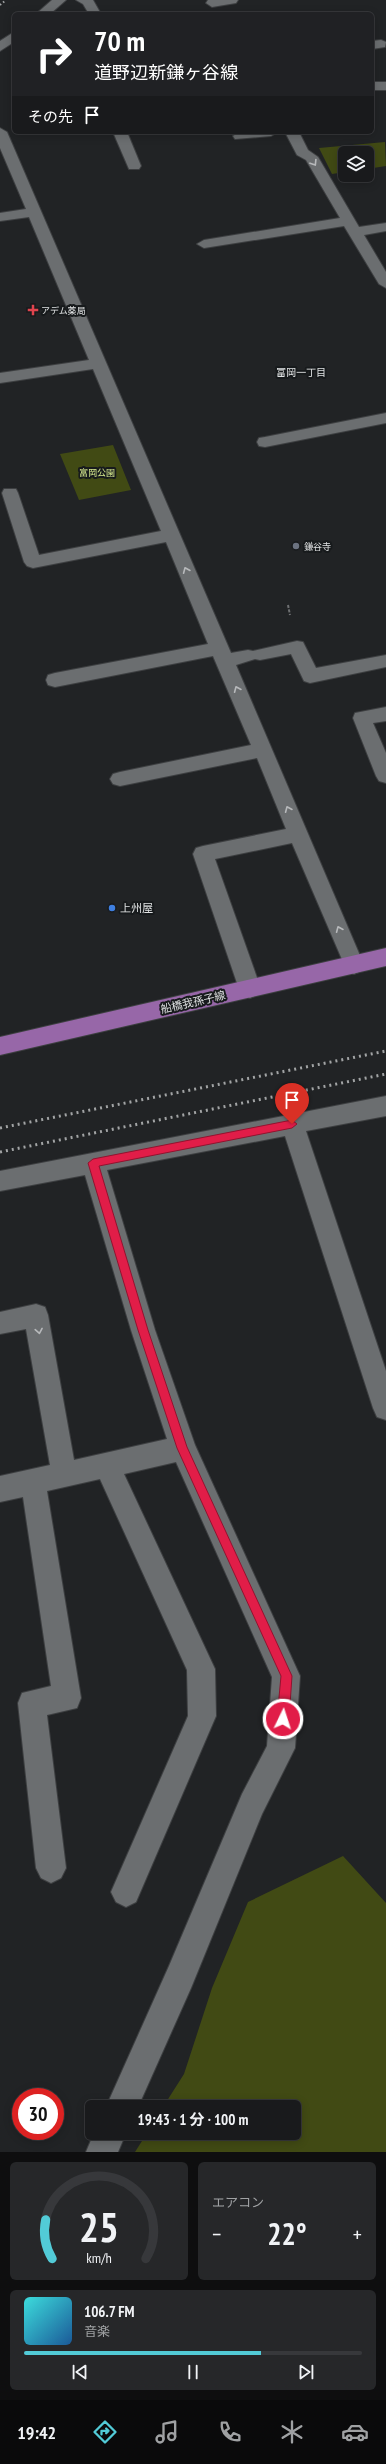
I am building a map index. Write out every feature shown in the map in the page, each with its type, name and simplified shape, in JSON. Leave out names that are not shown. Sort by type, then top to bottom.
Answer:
[{"type":"main road","name":"船橋我孫子線","points":[[0,1046],[386,957]]},
{"type":"street","points":[[45,12],[60,0]]},
{"type":"street","points":[[82,0],[88,1],[94,12]]},
{"type":"street","points":[[211,2],[232,0]]},
{"type":"street","points":[[211,2],[218,12]]},
{"type":"street","points":[[0,47],[12,38]]},
{"type":"street","points":[[374,86],[386,86]]},
{"type":"street","points":[[0,132],[8,170],[34,212],[354,965]]},
{"type":"street","points":[[121,134],[134,166]]},
{"type":"street","points":[[240,136],[256,134]]},
{"type":"street","points":[[293,134],[302,152],[311,157],[386,284]]},
{"type":"street","points":[[0,217],[34,212]]},
{"type":"street","points":[[204,244],[351,226],[386,227]]},
{"type":"street","points":[[0,378],[98,363]]},
{"type":"street","points":[[265,442],[386,418]]},
{"type":"street","points":[[10,493],[33,562],[171,534]]},
{"type":"street","points":[[55,680],[223,654],[254,655],[297,647],[310,676],[386,661]]},
{"type":"street","points":[[386,714],[362,718],[386,776]]},
{"type":"street","points":[[120,779],[263,750]]},
{"type":"street","points":[[250,989],[203,854],[299,834]]},
{"type":"street","points":[[0,1181],[386,1106]]},
{"type":"street","points":[[292,1124],[386,1408]]},
{"type":"street","points":[[93,1163],[143,1330],[183,1448],[286,1676],[281,1748],[252,1804],[180,1977],[125,2100]]},
{"type":"street","points":[[0,1323],[36,1315],[64,1475]]},
{"type":"street","points":[[0,1489],[183,1448]]},
{"type":"street","points":[[106,1466],[201,1669],[202,1716],[126,1892]]},
{"type":"street","points":[[33,1482],[67,1698],[32,1703],[51,1868]]},
{"type":"street","points":[[102,2152],[107,2140]]},
{"type":"green space","points":[[385,142],[386,166],[374,168],[374,146],[341,146]]},
{"type":"green space","points":[[338,146],[338,173],[332,174],[319,148]]},
{"type":"green space","name":"富岡公園","points":[[113,445],[131,490],[79,500],[60,454]]},
{"type":"green space","points":[[343,1856],[386,1903],[386,2152],[135,2152],[143,2140],[301,2140],[301,2100],[167,2100],[184,2074],[212,1988],[248,1902]]},
{"type":"railway","points":[[0,5],[6,0]]},
{"type":"railway","points":[[0,1128],[386,1051]]},
{"type":"railway","points":[[0,1152],[386,1074]]},
{"type":"place","name":"アデム薬局","points":[[33,310]]},
{"type":"place","name":"鎌谷寺","points":[[296,546]]},
{"type":"place","name":"上州屋","points":[[112,908]]},
{"type":"district","name":"富岡一丁目","points":[[301,372]]},
{"type":"route","points":[[283,1719],[286,1676],[183,1448],[143,1330],[93,1163],[292,1124]]}]
